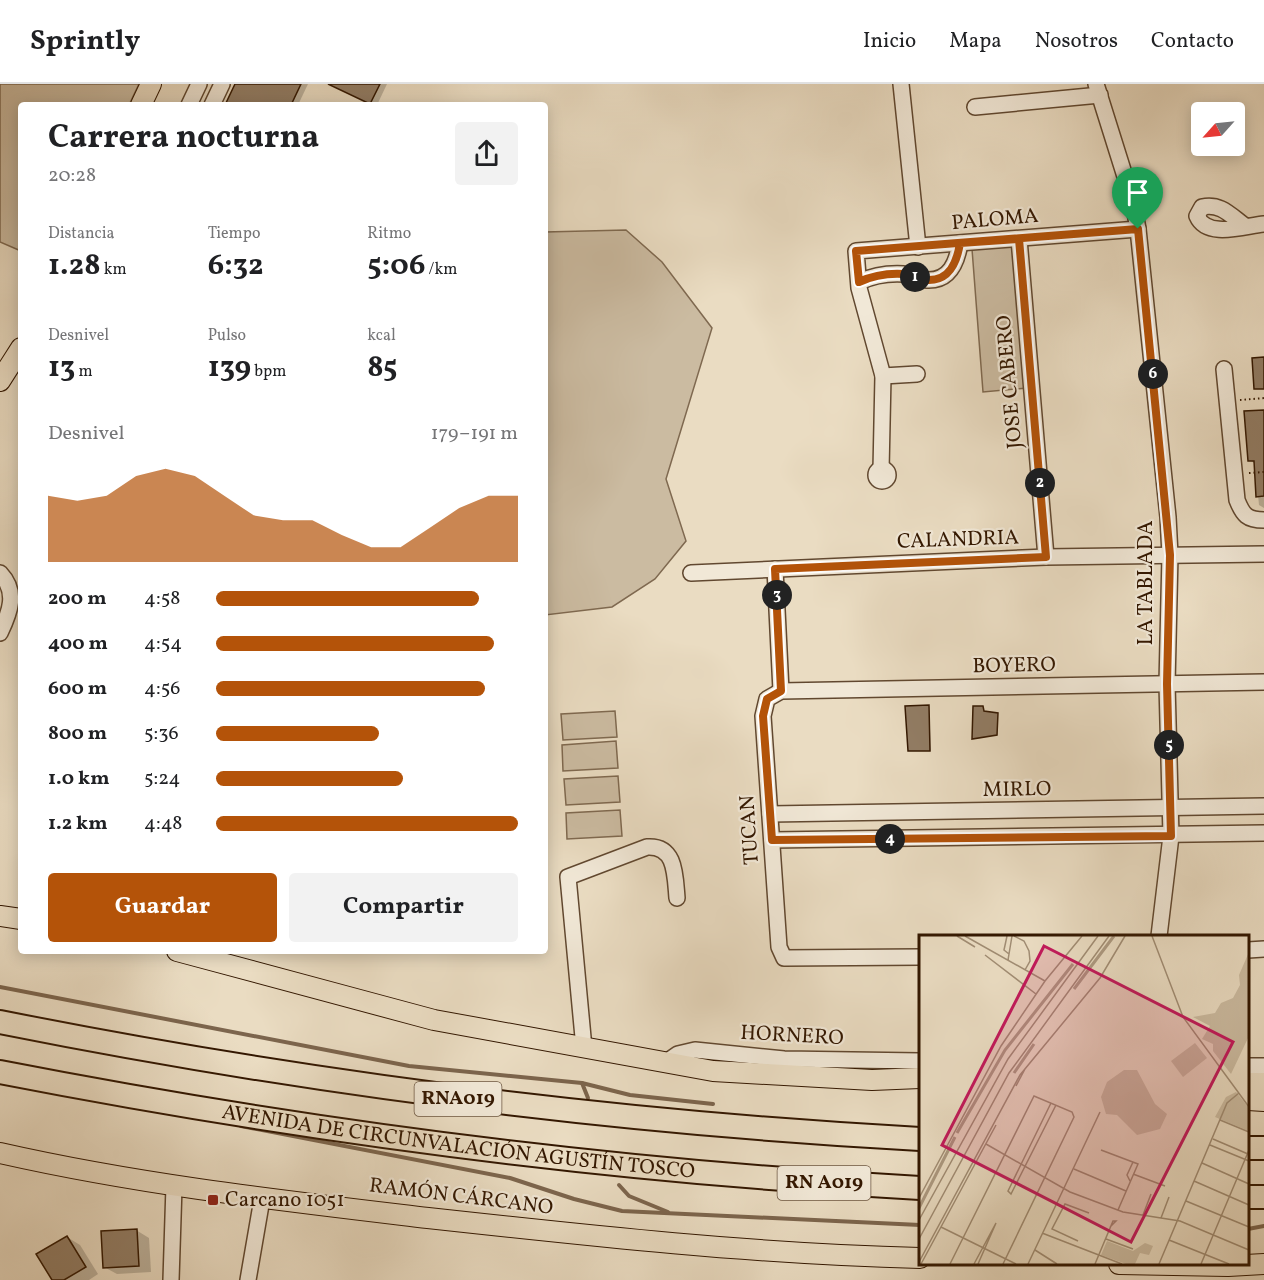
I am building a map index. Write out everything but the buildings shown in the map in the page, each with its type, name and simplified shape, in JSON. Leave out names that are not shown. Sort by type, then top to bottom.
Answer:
[{"type":"highway","name":"AVENIDA DE CIRCUNVALACIÓN AGUSTÍN TOSCO","points":[[0,1022],[198,1059],[462,1099],[730,1127],[919,1139]]},
{"type":"highway","name":"AVENIDA DE CIRCUNVALACIÓN AGUSTÍN TOSCO","points":[[0,1072],[319,1129],[512,1154],[727,1176],[919,1188]]},
{"type":"main road","points":[[143,102],[152,84]]},
{"type":"main road","points":[[156,102],[165,84]]},
{"type":"main road","points":[[0,381],[18,353]]},
{"type":"main road","points":[[0,399],[18,371]]},
{"type":"main road","points":[[0,916],[18,919]]},
{"type":"main road","points":[[189,954],[298,982],[393,1010],[712,1071],[872,1080],[919,1078]]},
{"type":"main road","points":[[872,1080],[919,1088]]},
{"type":"main road","points":[[1249,1100],[1264,1101]]},
{"type":"main road","name":"RAMÓN CÁRCANO","points":[[0,1153],[174,1186],[616,1239],[853,1256],[919,1258]]},
{"type":"main road","points":[[1249,1264],[1264,1263]]},
{"type":"main road","points":[[1192,1265],[1240,1265]]},
{"type":"street","points":[[190,102],[199,84]]},
{"type":"street","points":[[213,102],[222,84]]},
{"type":"street","points":[[901,84],[918,247]]},
{"type":"street","points":[[975,106],[1098,90]]},
{"type":"street","name":"LA TABLADA","points":[[1098,90],[1133,202],[1138,229],[1170,555],[1167,684],[1171,836],[1159,935]]},
{"type":"street","points":[[1245,226],[1264,224]]},
{"type":"street","name":"PALOMA","points":[[859,282],[856,251],[1138,229]]},
{"type":"street","name":"JOSE CABERO","points":[[1019,239],[1046,557]]},
{"type":"street","points":[[881,470],[883,376],[859,282],[869,277],[906,274],[927,280],[938,279],[957,263],[953,244]]},
{"type":"street","points":[[1224,369],[1237,500],[1243,515],[1251,520],[1264,520]]},
{"type":"street","points":[[883,376],[917,374]]},
{"type":"street","name":"CALANDRIA","points":[[691,573],[1046,557],[1264,554]]},
{"type":"street","points":[[775,569],[781,691]]},
{"type":"street","points":[[0,573],[9,587],[11,598],[10,611],[0,633]]},
{"type":"street","name":"BOYERO","points":[[767,699],[781,691],[1264,682]]},
{"type":"street","name":"TUCAN","points":[[767,699],[763,716],[779,947],[784,958],[919,957]]},
{"type":"street","name":"MIRLO","points":[[770,814],[1264,806]]},
{"type":"street","points":[[772,840],[1264,833]]},
{"type":"street","points":[[584,1048],[568,877],[647,847],[659,846],[668,852],[674,868],[677,898]]},
{"type":"street","points":[[1249,950],[1264,949]]},
{"type":"street","name":"HORNERO","points":[[665,1063],[678,1054],[695,1050],[784,1059],[919,1061]]},
{"type":"street","points":[[171,1280],[174,1186]]},
{"type":"street","points":[[248,1280],[262,1198]]},
{"type":"path","points":[[1247,474],[1264,472]]},
{"type":"shaded area","points":[[0,84],[139,84],[130,102],[18,102],[18,250],[0,242]]},
{"type":"shaded area","points":[[626,230],[662,262],[712,328],[666,479],[686,541],[655,579],[612,607],[548,615],[548,232]]},
{"type":"shaded area","points":[[1016,246],[1027,388],[983,392],[972,249]]},
{"type":"shaded area","points":[[615,711],[617,737],[563,740],[561,714]]},
{"type":"shaded area","points":[[616,741],[618,768],[563,771],[562,745]]},
{"type":"shaded area","points":[[618,776],[620,802],[566,805],[564,779]]},
{"type":"shaded area","points":[[620,810],[622,836],[567,839],[566,813]]},
{"type":"waterway","points":[[0,987],[409,1066],[582,1083],[630,1095],[713,1104]]},
{"type":"waterway","points":[[582,1083],[588,1098]]},
{"type":"waterway","points":[[241,1126],[510,1178],[574,1199],[622,1211],[919,1225]]},
{"type":"waterway","points":[[619,1185],[629,1196],[668,1212]]},
{"type":"waterway","points":[[1249,1229],[1264,1226]]},
{"type":"place","name":"Carcano 1051","points":[[213,1200]]},
{"type":"route","points":[[1138,229],[1168,518],[1170,555],[1167,684],[1171,836],[772,840],[763,716],[767,699],[781,691],[775,569],[1046,557],[1019,239],[960,243],[957,263],[948,273],[938,279],[927,280],[906,274],[869,277],[859,282],[856,251],[1138,229]]}]
